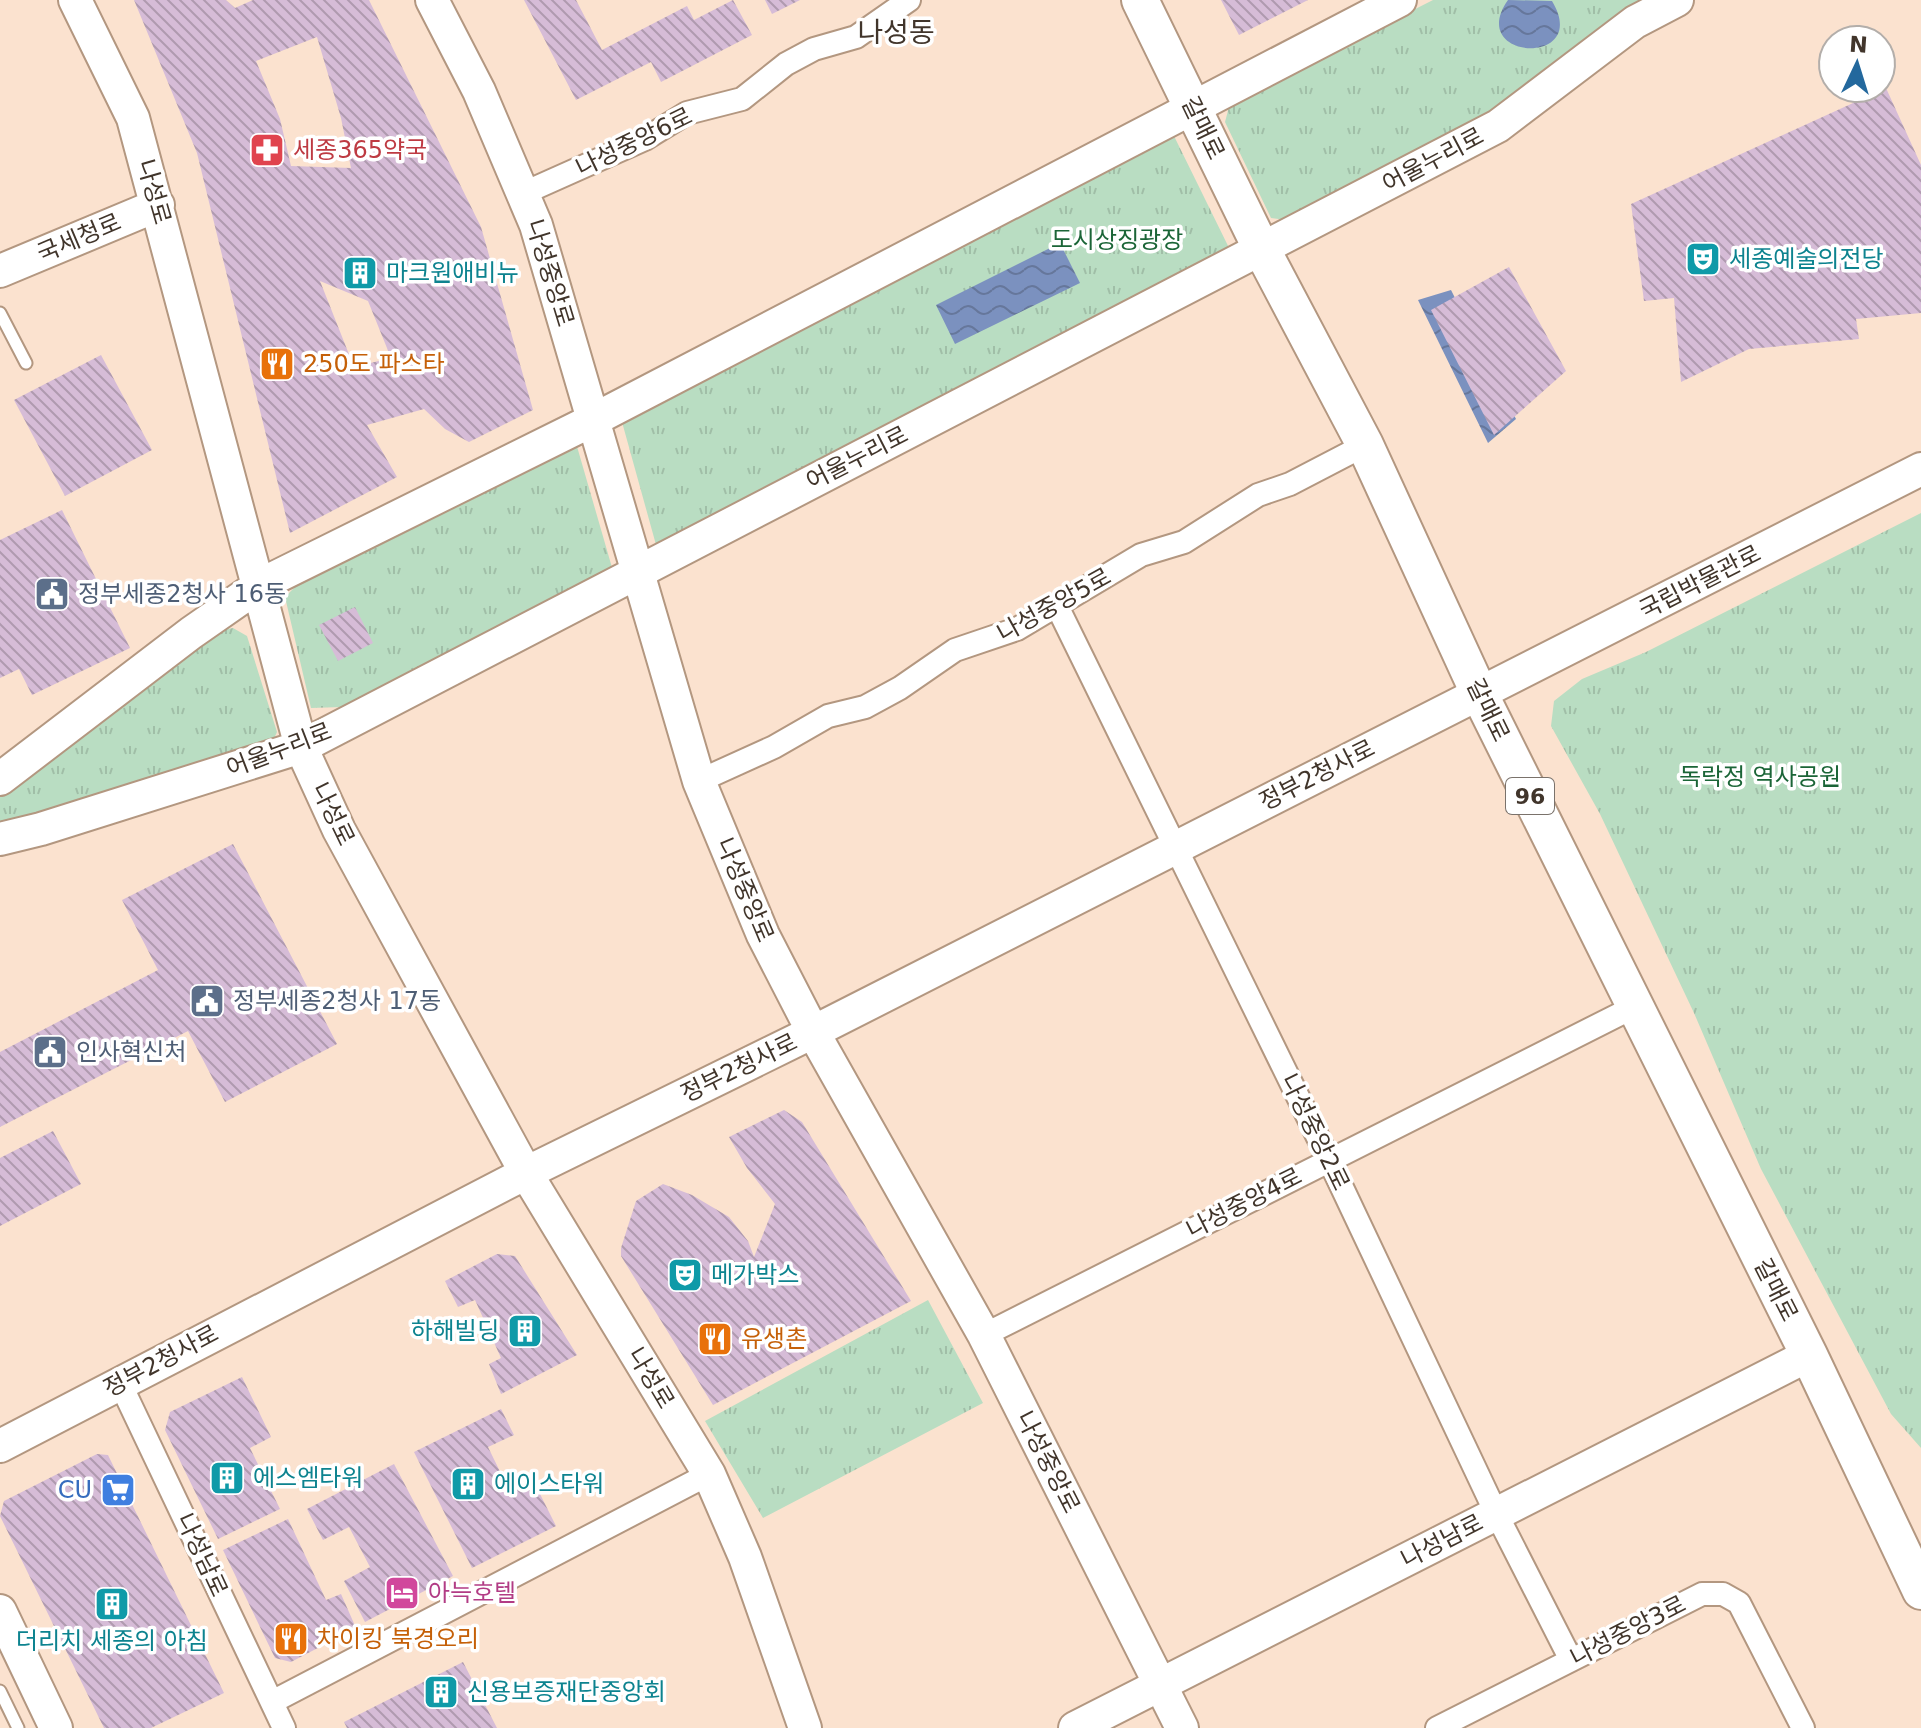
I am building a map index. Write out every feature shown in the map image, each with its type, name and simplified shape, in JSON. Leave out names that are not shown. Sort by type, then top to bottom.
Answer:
[{"type":"main road","name":"갈매로","points":[[1140,0],[1262,250],[1365,445],[1479,693],[1917,1573]]},
{"type":"street","name":"나성로","points":[[75,0],[133,118],[301,747],[339,830],[526,1173],[709,1474],[745,1557],[805,1728]]},
{"type":"street","name":"나성중앙로","points":[[432,0],[524,193],[640,570],[699,781],[763,935],[813,1032],[984,1335],[1182,1728]]},
{"type":"street","name":"나성중앙6로","points":[[524,193],[645,139],[687,113],[742,99],[786,64],[814,49],[856,37],[909,0]]},
{"type":"street","points":[[0,779],[191,633],[260,585],[595,419],[1400,0]]},
{"type":"street","name":"어울누리로","points":[[0,839],[41,829],[301,747],[1498,126],[1635,22],[1677,0]]},
{"type":"street","name":"국세청로","points":[[0,271],[158,205]]},
{"type":"street","name":"나성중앙5로","points":[[699,781],[774,747],[828,716],[865,707],[900,688],[955,650],[1017,629],[1141,555],[1184,542],[1258,495],[1290,484],[1365,445]]},
{"type":"street","name":"국립박물관로","points":[[1479,693],[1921,469]]},
{"type":"street","name":"나성중앙2로","points":[[1057,606],[1329,1160],[1496,1513],[1571,1660]]},
{"type":"street","name":"정부2청사로","points":[[0,1446],[526,1173],[813,1032],[1479,693]]},
{"type":"street","name":"나성중앙4로","points":[[984,1335],[1634,1007]]},
{"type":"street","name":"나성남로","points":[[1075,1728],[1809,1355]]},
{"type":"street","name":"나성남로","points":[[120,1383],[284,1728]]},
{"type":"street","points":[[272,1702],[709,1474]]},
{"type":"street","name":"나성중앙3로","points":[[1437,1728],[1702,1594],[1723,1594],[1744,1610],[1803,1728]]},
{"type":"street","points":[[0,1611],[56,1728]]},
{"type":"lane","points":[[0,313],[26,363]]},
{"type":"lane","points":[[0,1691],[18,1728]]},
{"type":"green space","points":[[1433,0],[1660,0],[1500,116],[1286,220],[1271,218],[1225,122],[1230,103]]},
{"type":"green space","name":"도시상징광장","points":[[1174,136],[1233,256],[658,552],[622,422]]},
{"type":"green space","points":[[576,443],[613,571],[342,707],[311,708],[285,597],[318,564]]},
{"type":"green space","name":"독락정 역사공원","points":[[1921,513],[1921,1448],[1891,1414],[1761,1169],[1694,1013],[1600,814],[1551,726],[1554,701],[1582,679],[1646,652]]},
{"type":"green space","points":[[233,628],[247,636],[277,732],[272,743],[0,826],[0,792],[222,630]]},
{"type":"green space","points":[[928,1300],[983,1403],[763,1518],[705,1421]]},
{"type":"water","points":[[1508,0],[1552,1],[1560,22],[1556,37],[1544,46],[1529,48],[1514,45],[1502,35],[1499,20]]},
{"type":"water","points":[[1060,243],[1080,283],[955,344],[936,305]]},
{"type":"water","points":[[1451,290],[1516,419],[1488,443],[1418,300]]},
{"type":"building","name":"마크원애비뉴","points":[[134,0],[226,0],[235,8],[253,0],[369,0],[481,227],[533,410],[469,442],[445,429],[424,409],[367,425],[397,477],[290,533],[197,153]],"holes":[[[317,37],[341,118],[351,168],[291,166],[280,119],[256,61]],[[320,281],[368,301],[391,358],[354,367]]]},
{"type":"building","points":[[524,0],[576,0],[602,50],[687,6],[694,20],[733,0],[752,35],[661,82],[651,62],[576,100]]},
{"type":"building","points":[[765,0],[800,0],[772,14]]},
{"type":"building","points":[[1221,0],[1308,0],[1239,35]]},
{"type":"building","points":[[1851,104],[1893,104],[1921,165],[1921,313],[1856,319],[1859,339],[1749,349],[1681,382],[1674,298],[1644,301],[1631,204]]},
{"type":"building","points":[[1509,267],[1566,371],[1494,435],[1431,310]]},
{"type":"building","points":[[101,355],[152,450],[65,496],[14,400]]},
{"type":"building","name":"정부세종2청사 16동","points":[[62,510],[130,648],[32,695],[19,669],[0,678],[0,540]]},
{"type":"building","points":[[355,607],[373,643],[338,661],[319,625]]},
{"type":"building","name":"정부세종2청사 17동","points":[[233,844],[337,1044],[225,1102],[188,1031],[0,1127],[0,1052],[158,970],[122,900]]},
{"type":"building","points":[[784,1110],[802,1122],[911,1301],[713,1405],[621,1256],[621,1248],[636,1201],[663,1184],[692,1195],[729,1217],[748,1241],[754,1257],[775,1204],[747,1168],[729,1137]]},
{"type":"building","points":[[53,1131],[81,1184],[0,1226],[0,1158]]},
{"type":"building","name":"하해빌딩","points":[[497,1254],[515,1256],[577,1355],[501,1394],[489,1364],[501,1358],[475,1300],[458,1307],[445,1281]]},
{"type":"building","name":"에스엠타워","points":[[242,1377],[271,1437],[250,1448],[280,1509],[218,1539],[165,1430],[170,1412]]},
{"type":"building","name":"에이스타워","points":[[501,1409],[514,1435],[488,1447],[509,1490],[532,1478],[556,1526],[472,1568],[414,1452]]},
{"type":"building","name":"더리치 세종의 아침","points":[[97,1454],[108,1455],[224,1693],[151,1728],[104,1728],[0,1516],[4,1501]]},
{"type":"building","points":[[394,1464],[453,1576],[365,1622],[344,1581],[370,1567],[349,1527],[323,1540],[307,1509]]},
{"type":"building","points":[[288,1519],[326,1600],[341,1594],[356,1628],[291,1662],[275,1658],[223,1550]]},
{"type":"building","name":"신용보증재단중앙회","points":[[463,1662],[497,1728],[347,1728],[344,1722]]},
{"type":"place","name":"세종365약국","points":[[267,150]]},
{"type":"place","name":"세종예술의전당","points":[[1703,259]]},
{"type":"place","name":"마크원애비뉴","points":[[360,273]]},
{"type":"place","name":"250도 파스타","points":[[277,364]]},
{"type":"place","name":"정부세종2청사 16동","points":[[52,594]]},
{"type":"place","name":"정부세종2청사 17동","points":[[207,1001]]},
{"type":"place","name":"인사혁신처","points":[[50,1052]]},
{"type":"place","name":"메가박스","points":[[685,1275]]},
{"type":"place","name":"하해빌딩","points":[[525,1331]]},
{"type":"place","name":"유생촌","points":[[715,1339]]},
{"type":"place","name":"에스엠타워","points":[[227,1478]]},
{"type":"place","name":"에이스타워","points":[[468,1484]]},
{"type":"place","name":"CU","points":[[118,1490]]},
{"type":"place","name":"아늑호텔","points":[[402,1593]]},
{"type":"place","name":"더리치 세종의 아침","points":[[112,1604]]},
{"type":"place","name":"차이킹 북경오리","points":[[291,1639]]},
{"type":"place","name":"신용보증재단중앙회","points":[[441,1692]]},
{"type":"district","name":"나성동","points":[[896,32]]}]
